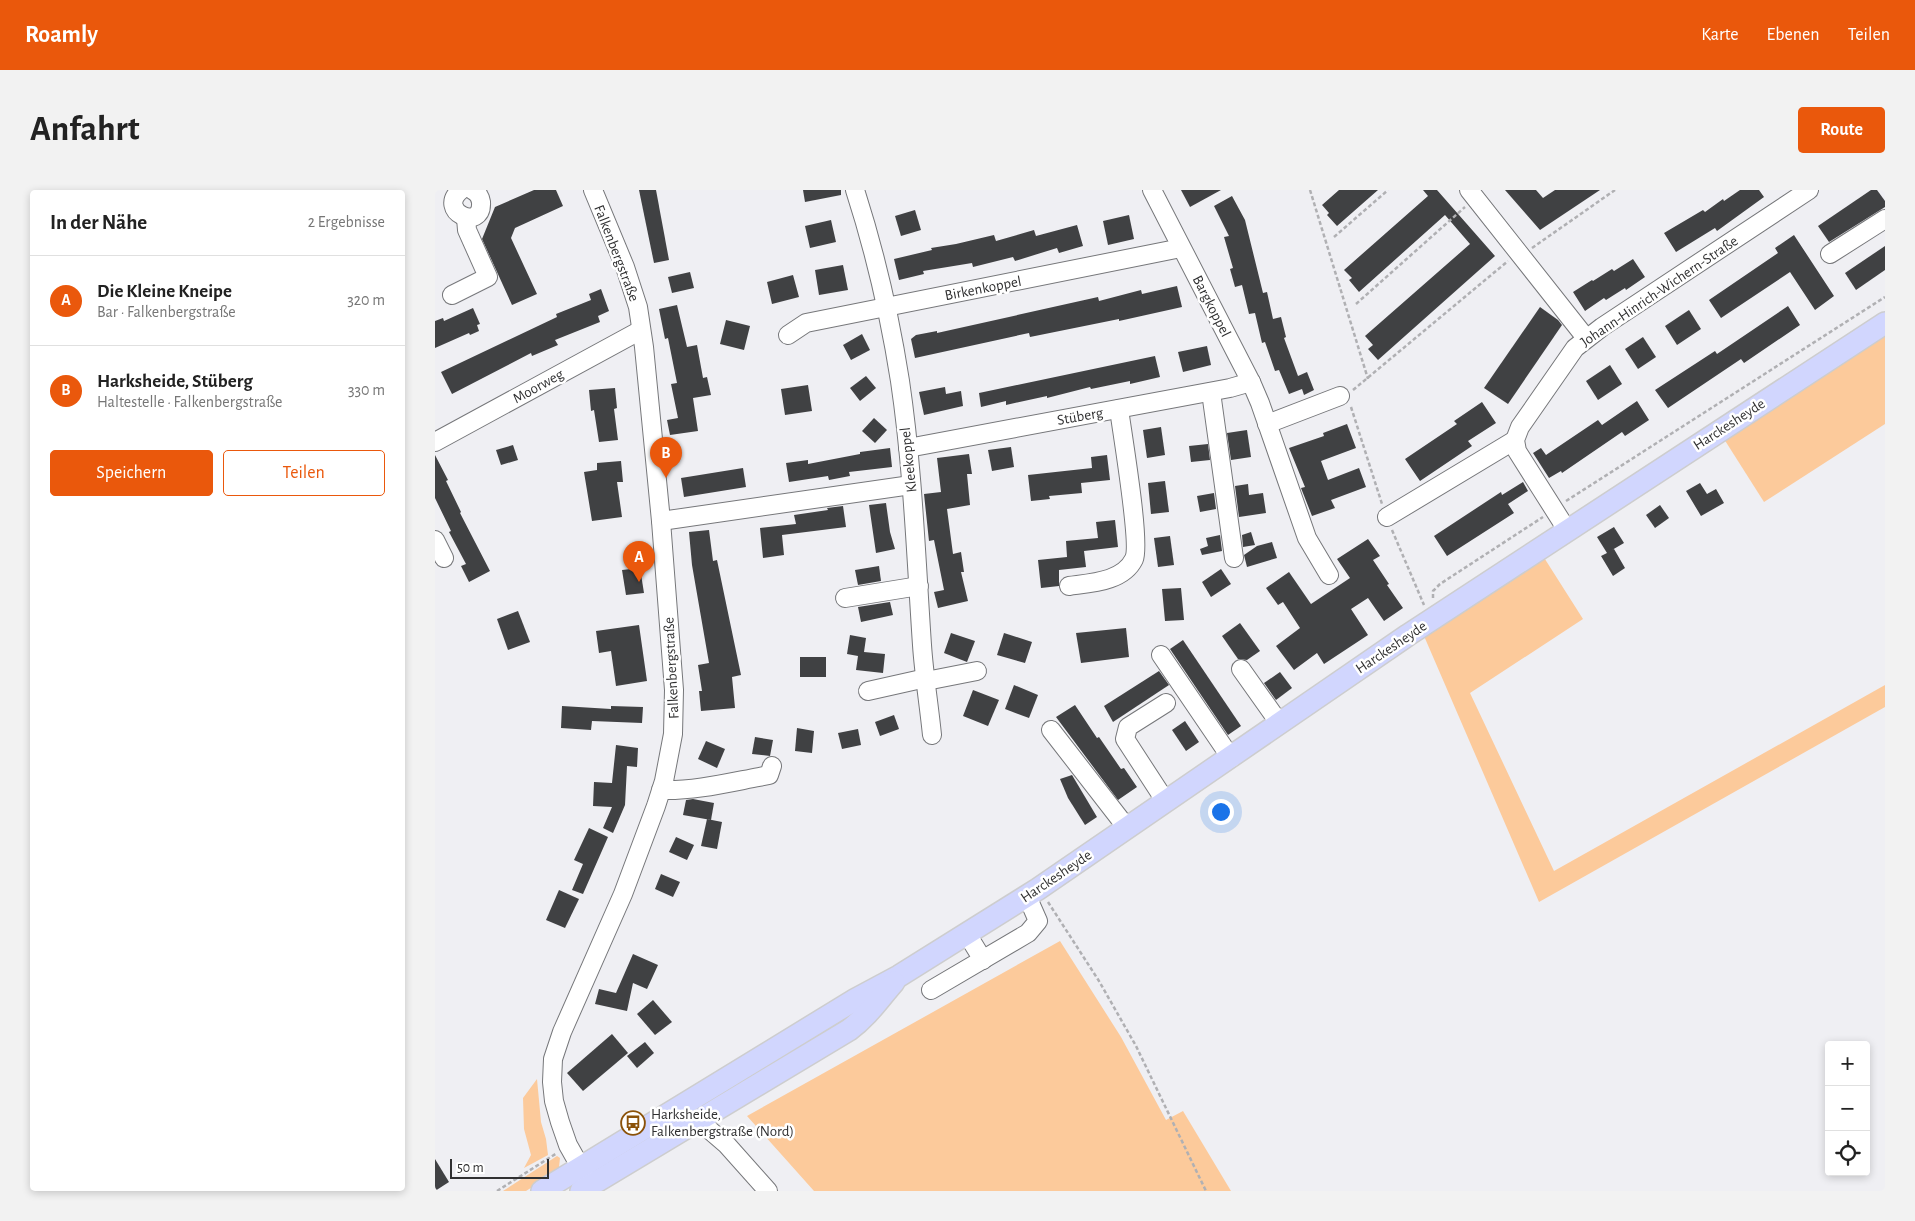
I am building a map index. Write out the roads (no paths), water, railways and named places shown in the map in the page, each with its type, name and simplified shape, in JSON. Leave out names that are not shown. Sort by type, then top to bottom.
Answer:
[{"type":"main road","name":"Harckesheyde","points":[[587,1184],[856,999],[899,976],[1033,893],[1408,635],[1885,322]]},
{"type":"main road","name":"Harckesheyde","points":[[542,1191],[587,1184],[698,1120],[861,1021],[873,1010],[899,976]]},
{"type":"street","points":[[452,296],[488,277],[467,230],[466,218],[474,216],[480,209],[481,199],[472,190]]},
{"type":"street","name":"Falkenbergstraße","points":[[587,1184],[565,1136],[554,1101],[552,1082],[553,1059],[562,1032],[629,879],[661,790],[673,734],[674,697],[661,521],[644,347],[638,307],[625,267],[593,190]]},
{"type":"street","name":"Kleekoppel","points":[[855,190],[887,307],[900,381],[908,448],[932,735]]},
{"type":"street","name":"Bargkoppel","points":[[1152,190],[1251,382],[1307,538],[1329,574]]},
{"type":"street","name":"Johann-Hinrich-Wichern-Straße","points":[[1515,440],[1520,427],[1575,348],[1586,338],[1801,192]]},
{"type":"street","points":[[1472,194],[1586,338]]},
{"type":"street","points":[[1830,254],[1885,219]]},
{"type":"street","name":"Birkenkoppel","points":[[788,335],[806,323],[1181,248]]},
{"type":"street","name":"Moorweg","points":[[435,442],[641,330]]},
{"type":"street","name":"Stüberg","points":[[908,448],[1211,392],[1251,382]]},
{"type":"street","points":[[1211,392],[1234,558]]},
{"type":"street","points":[[1267,424],[1341,396]]},
{"type":"street","points":[[1069,586],[1112,578],[1120,573],[1134,558],[1136,548],[1134,527],[1119,409]]},
{"type":"street","points":[[1387,517],[1515,440],[1517,451],[1567,530]]},
{"type":"street","points":[[661,521],[911,485]]},
{"type":"street","points":[[435,540],[443,558]]},
{"type":"street","points":[[845,598],[919,586]]},
{"type":"street","points":[[1161,654],[1231,758]]},
{"type":"street","points":[[1241,669],[1279,724]]},
{"type":"street","points":[[868,691],[977,671]]},
{"type":"street","points":[[1166,703],[1128,727],[1125,738],[1166,802]]},
{"type":"street","points":[[1051,730],[1127,828]]},
{"type":"street","points":[[661,790],[697,788],[759,777],[769,774],[772,766]]},
{"type":"street","points":[[931,990],[1028,933],[1038,921],[1033,893]]},
{"type":"street","points":[[967,934],[983,960]]},
{"type":"street","points":[[698,1120],[727,1145],[768,1191]]},
{"type":"place","name":"Harksheide, Stüberg","points":[[666,478]]},
{"type":"place","name":"Die Kleine Kneipe","points":[[639,582]]},
{"type":"place","name":"Harksheide, Falkenbergstraße (Nord)","points":[[633,1123]]}]
